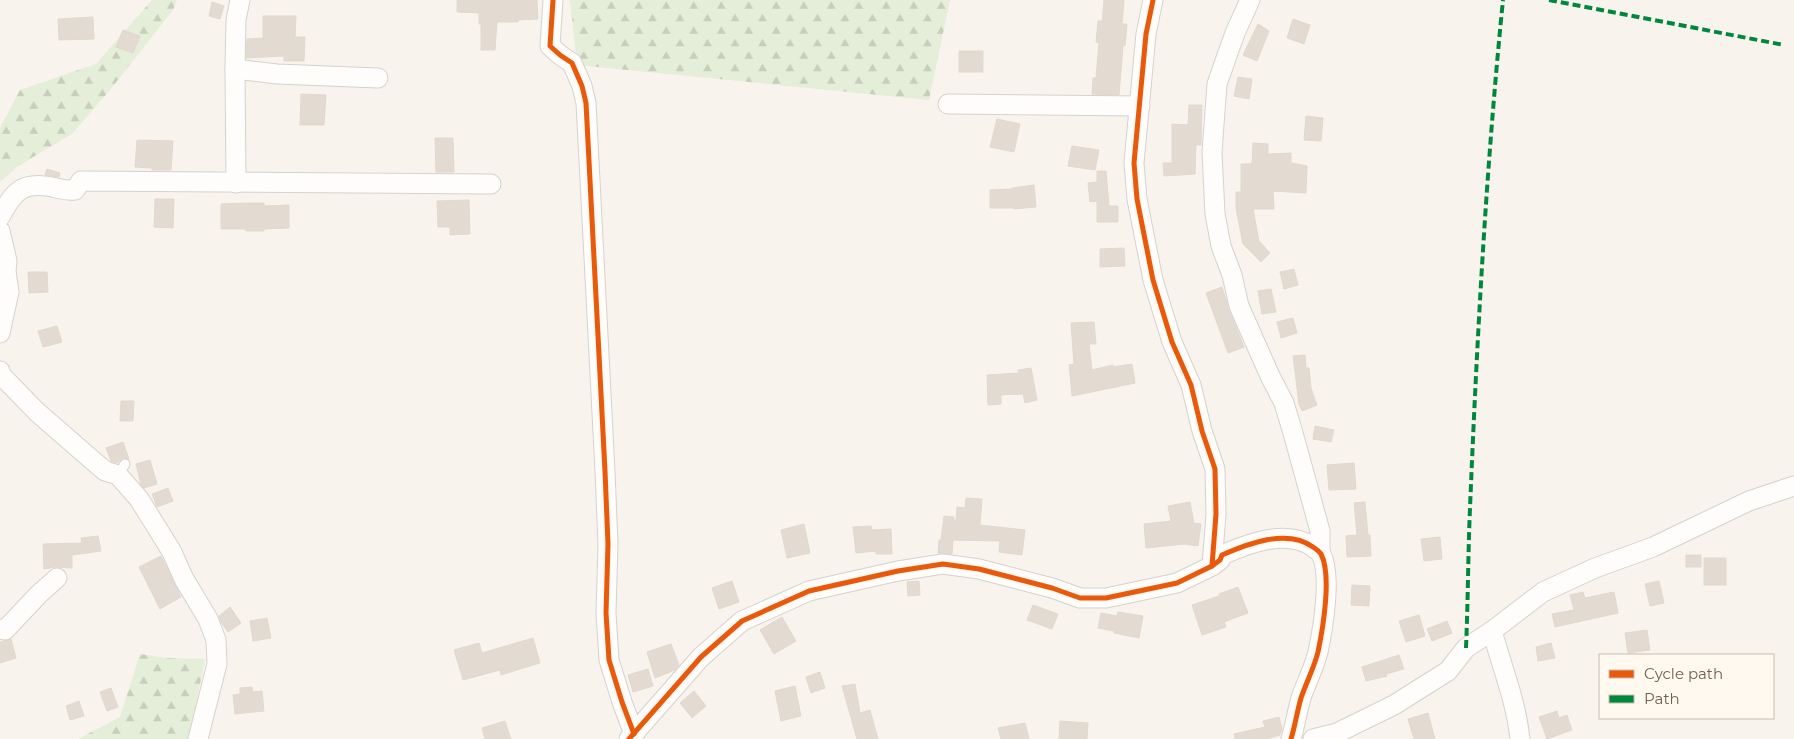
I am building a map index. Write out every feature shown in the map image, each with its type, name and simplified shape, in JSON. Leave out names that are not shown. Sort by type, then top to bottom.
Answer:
[{"type":"street","points":[[236,183],[236,20],[240,0]]},
{"type":"street","points":[[553,0],[550,46],[560,56],[572,63],[582,86],[586,103],[605,471],[608,544],[606,613],[609,660],[632,736]]},
{"type":"street","points":[[1153,0],[1146,34],[1134,163],[1136,190],[1153,280],[1172,342],[1191,385],[1202,430],[1215,469],[1216,514],[1212,566]]},
{"type":"street","points":[[1250,0],[1234,34],[1217,84],[1212,152],[1215,214],[1221,246],[1232,276],[1239,306],[1284,403],[1320,531],[1320,552],[1326,568],[1325,606],[1318,653],[1301,699],[1291,739]]},
{"type":"street","points":[[235,69],[277,74],[378,78]]},
{"type":"street","points":[[948,104],[1140,106]]},
{"type":"street","points":[[0,217],[18,190],[34,185],[64,191],[75,190],[81,181],[491,184]]},
{"type":"street","points":[[0,231],[7,261],[6,271],[9,292],[0,333]]},
{"type":"street","points":[[0,371],[37,412],[105,471],[121,470],[172,552],[184,580],[208,619],[216,640],[217,664],[198,739]]},
{"type":"street","points":[[1313,739],[1337,733],[1394,705],[1448,671],[1466,648],[1492,631],[1543,592],[1595,568],[1653,547],[1749,501],[1794,486]]},
{"type":"street","points":[[632,736],[701,657],[742,621],[809,591],[898,571],[943,564],[979,570],[1052,588],[1080,598],[1106,598],[1177,583],[1212,566],[1220,560],[1222,555],[1278,538],[1297,540],[1309,544],[1320,552]]},
{"type":"street","points":[[0,629],[5,630],[57,578]]},
{"type":"street","points":[[1492,631],[1511,690],[1520,739]]},
{"type":"green space","points":[[152,0],[177,0],[173,10],[110,90],[72,134],[18,166],[0,182],[0,128],[20,90],[96,64]]},
{"type":"green space","points":[[570,0],[950,0],[929,100],[577,65]]},
{"type":"green space","points":[[140,654],[166,658],[205,659],[189,739],[78,739],[120,717]]},
{"type":"building","points":[[457,0],[537,0],[538,19],[518,20],[518,22],[497,22],[495,50],[481,50],[479,13],[457,12]]},
{"type":"building","points":[[1104,0],[1124,0],[1122,24],[1127,24],[1125,46],[1123,45],[1119,95],[1092,94],[1093,78],[1096,78],[1099,43],[1096,42],[1098,21],[1102,21]]},
{"type":"building","points":[[212,2],[224,6],[220,19],[209,16]]},
{"type":"building","points":[[263,16],[296,16],[295,37],[305,37],[304,61],[284,61],[284,56],[246,58],[247,39],[263,38]]},
{"type":"building","points":[[93,17],[94,39],[59,40],[58,19]]},
{"type":"building","points":[[1293,19],[1310,25],[1304,44],[1287,38]]},
{"type":"building","points":[[1258,24],[1269,31],[1257,61],[1243,55]]},
{"type":"building","points":[[123,30],[140,36],[133,53],[116,47]]},
{"type":"building","points":[[959,51],[983,51],[983,72],[959,72]]},
{"type":"building","points":[[1238,77],[1252,79],[1249,99],[1234,96]]},
{"type":"building","points":[[301,94],[326,95],[324,125],[300,125]]},
{"type":"building","points":[[1189,105],[1202,105],[1201,145],[1196,145],[1195,174],[1164,176],[1163,163],[1172,163],[1172,124],[1188,125]]},
{"type":"building","points":[[1306,116],[1323,118],[1321,141],[1304,140]]},
{"type":"building","points":[[997,119],[1020,124],[1014,152],[990,147]]},
{"type":"building","points":[[435,138],[453,138],[454,172],[436,172]]},
{"type":"building","points":[[137,140],[173,141],[171,170],[152,170],[152,168],[135,167]]},
{"type":"building","points":[[1253,143],[1268,144],[1268,154],[1291,153],[1291,163],[1307,166],[1306,193],[1273,191],[1274,209],[1253,209],[1259,241],[1270,253],[1261,262],[1243,244],[1236,208],[1236,192],[1241,192],[1241,164],[1252,164]]},
{"type":"building","points":[[1072,146],[1099,150],[1095,170],[1068,166]]},
{"type":"building","points":[[47,169],[60,173],[59,177],[45,175]]},
{"type":"building","points":[[1097,171],[1106,171],[1109,206],[1118,206],[1118,222],[1097,222],[1097,201],[1090,202],[1088,183],[1097,182]]},
{"type":"building","points":[[1034,185],[1036,207],[1014,209],[990,208],[990,190]]},
{"type":"building","points":[[155,199],[174,199],[173,228],[154,227]]},
{"type":"building","points":[[469,200],[470,234],[450,235],[450,227],[438,227],[437,201]]},
{"type":"building","points":[[264,203],[264,206],[289,205],[289,228],[264,229],[264,231],[221,229],[221,204]]},
{"type":"building","points":[[1124,248],[1125,266],[1100,267],[1100,249]]},
{"type":"building","points":[[1294,269],[1298,285],[1284,289],[1280,272]]},
{"type":"building","points":[[28,272],[47,272],[48,292],[29,293]]},
{"type":"building","points":[[1222,287],[1244,347],[1228,353],[1206,293]]},
{"type":"building","points":[[1271,289],[1276,312],[1262,314],[1258,291]]},
{"type":"building","points":[[1293,318],[1297,333],[1281,338],[1277,322]]},
{"type":"building","points":[[1094,322],[1096,344],[1089,344],[1092,370],[1113,365],[1113,367],[1132,364],[1135,383],[1072,396],[1069,365],[1074,364],[1071,323]]},
{"type":"building","points":[[57,326],[62,342],[43,347],[38,331]]},
{"type":"building","points":[[1305,355],[1306,368],[1309,368],[1311,388],[1317,405],[1302,411],[1299,404],[1293,356]]},
{"type":"building","points":[[1031,368],[1037,400],[1025,403],[1023,394],[1001,395],[1001,404],[988,405],[987,375],[1019,373],[1018,370]]},
{"type":"building","points":[[121,401],[134,401],[133,421],[120,421]]},
{"type":"building","points":[[1315,426],[1334,430],[1331,442],[1313,439]]},
{"type":"building","points":[[123,442],[129,459],[123,458],[117,463],[111,461],[106,448]]},
{"type":"building","points":[[150,460],[157,484],[144,488],[141,485],[136,464]]},
{"type":"building","points":[[1354,463],[1356,489],[1329,490],[1327,465]]},
{"type":"building","points":[[168,488],[173,501],[157,507],[152,494]]},
{"type":"building","points":[[966,498],[982,499],[980,525],[1025,530],[1022,555],[999,552],[1000,541],[953,540],[952,554],[938,553],[944,516],[954,517],[954,521],[956,521],[957,507],[965,508]]},
{"type":"building","points":[[1190,502],[1194,523],[1201,524],[1198,546],[1184,544],[1146,548],[1144,524],[1171,521],[1168,506]]},
{"type":"building","points":[[1365,502],[1371,556],[1347,557],[1346,536],[1357,535],[1354,503]]},
{"type":"building","points":[[804,524],[810,553],[787,558],[781,530]]},
{"type":"building","points":[[871,526],[872,530],[891,529],[892,554],[876,554],[876,551],[856,553],[853,527]]},
{"type":"building","points":[[98,536],[101,551],[72,555],[72,568],[55,567],[44,569],[43,544],[82,543],[81,538]]},
{"type":"building","points":[[1440,537],[1442,559],[1424,561],[1421,539]]},
{"type":"building","points":[[1686,555],[1701,555],[1701,567],[1686,567]]},
{"type":"building","points":[[161,556],[181,597],[160,609],[139,567]]},
{"type":"building","points":[[1704,558],[1726,558],[1726,585],[1704,585]]},
{"type":"building","points":[[732,581],[739,602],[719,609],[712,588]]},
{"type":"building","points":[[919,581],[920,595],[908,596],[907,582]]},
{"type":"building","points":[[1659,581],[1664,603],[1650,606],[1645,584]]},
{"type":"building","points":[[1352,585],[1370,586],[1369,606],[1351,605]]},
{"type":"building","points":[[1238,587],[1248,613],[1224,622],[1226,627],[1202,635],[1192,605]]},
{"type":"building","points":[[1583,592],[1585,598],[1614,592],[1618,613],[1555,627],[1552,614],[1574,610],[1570,595]]},
{"type":"building","points":[[1033,605],[1058,614],[1052,629],[1027,620]]},
{"type":"building","points":[[230,607],[241,623],[228,632],[219,616]]},
{"type":"building","points":[[1118,612],[1143,616],[1139,638],[1098,628],[1101,613],[1117,616]]},
{"type":"building","points":[[1419,615],[1425,636],[1406,642],[1399,621]]},
{"type":"building","points":[[782,617],[796,641],[774,654],[760,630]]},
{"type":"building","points":[[267,618],[271,638],[253,641],[250,621]]},
{"type":"building","points":[[1447,621],[1452,633],[1432,641],[1427,629]]},
{"type":"building","points":[[1647,630],[1650,650],[1628,653],[1625,633]]},
{"type":"building","points":[[533,638],[540,663],[501,675],[500,670],[463,680],[454,650],[479,643],[482,653]]},
{"type":"building","points":[[11,639],[16,658],[0,663],[0,642]]},
{"type":"building","points":[[1551,643],[1555,658],[1538,661],[1536,647]]},
{"type":"building","points":[[671,644],[679,665],[675,670],[655,678],[647,652]]},
{"type":"building","points":[[1399,655],[1404,669],[1386,674],[1387,676],[1366,681],[1362,667]]},
{"type":"building","points":[[648,669],[653,686],[633,692],[628,675]]},
{"type":"building","points":[[820,672],[825,688],[811,693],[806,677]]},
{"type":"building","points":[[855,684],[860,713],[870,710],[878,739],[857,739],[842,686]]},
{"type":"building","points":[[795,686],[801,716],[781,721],[775,691]]},
{"type":"building","points":[[252,687],[253,692],[262,691],[264,711],[235,714],[233,695],[240,694],[240,688]]},
{"type":"building","points":[[111,688],[118,707],[107,711],[100,692]]},
{"type":"building","points":[[694,691],[706,706],[692,718],[680,703]]},
{"type":"building","points":[[79,701],[84,716],[70,720],[66,706]]},
{"type":"building","points":[[1557,711],[1559,718],[1567,715],[1572,730],[1547,739],[1539,717]]},
{"type":"building","points":[[1428,713],[1435,739],[1414,739],[1408,719]]},
{"type":"building","points":[[1279,717],[1282,729],[1280,735],[1267,739],[1235,739],[1234,734],[1265,727],[1263,721]]},
{"type":"building","points":[[505,721],[511,739],[485,739],[482,728]]},
{"type":"building","points":[[1060,721],[1088,723],[1087,739],[1059,739]]},
{"type":"building","points":[[1025,723],[1029,739],[1001,739],[998,728]]},
{"type":"marked path","points":[[1466,648],[1470,508],[1479,318],[1487,190],[1503,0]]},
{"type":"marked path","points":[[1549,0],[1784,45]]},
{"type":"cycle path","points":[[553,0],[550,46],[572,63],[582,86],[586,103],[605,471],[608,544],[606,613],[609,660],[634,734]]},
{"type":"cycle path","points":[[1153,0],[1146,34],[1134,163],[1137,199],[1153,280],[1172,342],[1191,385],[1202,431],[1215,469],[1216,514],[1212,566]]},
{"type":"cycle path","points":[[629,739],[701,657],[742,621],[809,591],[898,571],[943,564],[979,569],[1052,588],[1080,598],[1106,598],[1177,583],[1212,566],[1220,560],[1222,555],[1243,546],[1279,538],[1303,541],[1317,550],[1321,554],[1326,575],[1325,602],[1318,652],[1301,698],[1291,739]]}]
